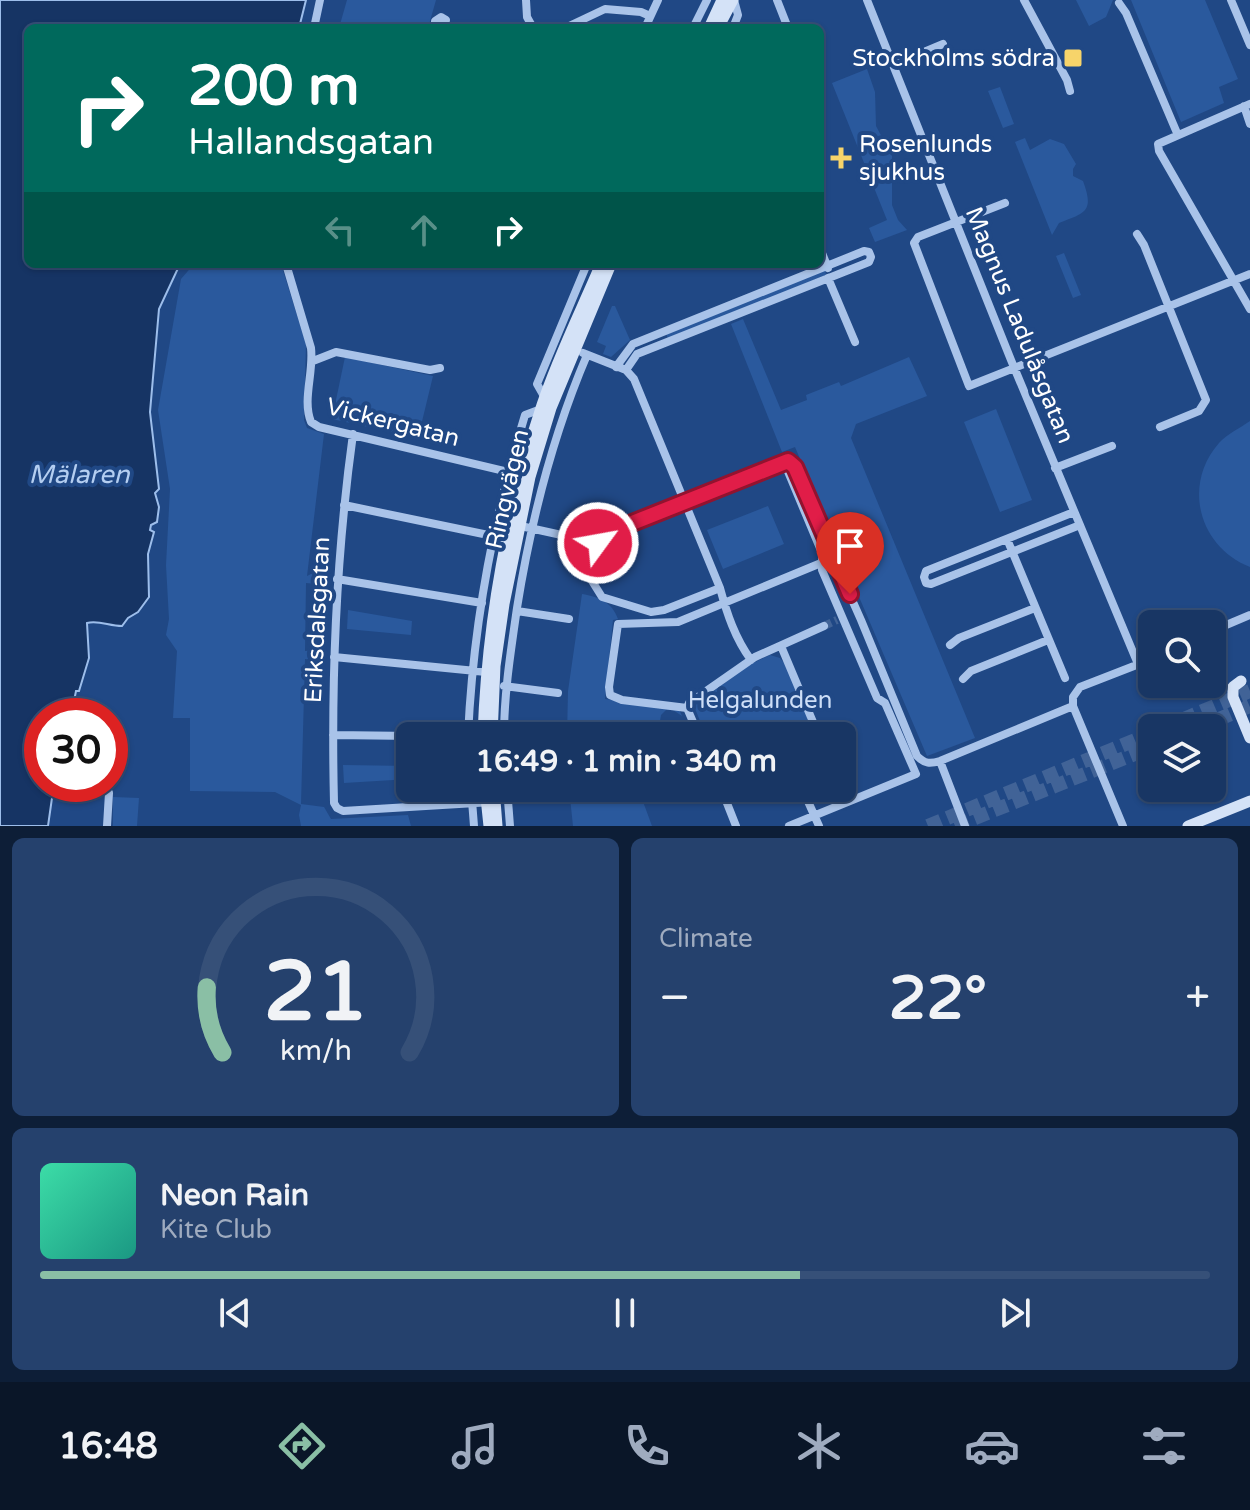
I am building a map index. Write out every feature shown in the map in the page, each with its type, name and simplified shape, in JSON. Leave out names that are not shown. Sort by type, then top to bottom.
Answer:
[{"type":"main road","points":[[711,24],[722,0]]},
{"type":"main road","points":[[720,24],[734,0]]},
{"type":"main road","name":"Ringvägen","points":[[526,476],[600,268]]},
{"type":"main road","name":"Ringvägen","points":[[493,722],[504,604],[520,526],[526,476],[543,403],[609,268]]},
{"type":"main road","name":"Ringvägen","points":[[484,722],[486,672],[520,526]]},
{"type":"main road","points":[[1236,688],[1250,738]]},
{"type":"main road","points":[[1188,826],[1250,801]]},
{"type":"main road","points":[[489,826],[490,802]]},
{"type":"main road","points":[[490,802],[497,826]]},
{"type":"main road","points":[[1207,826],[1250,809]]},
{"type":"street","points":[[315,24],[320,0]]},
{"type":"street","points":[[526,0],[530,24]]},
{"type":"street","points":[[695,24],[707,0]]},
{"type":"street","points":[[734,0],[738,15],[735,24]]},
{"type":"street","points":[[777,0],[786,24]]},
{"type":"street","name":"Magnus Ladulåsgatan","points":[[867,0],[1055,468],[1138,664]]},
{"type":"street","points":[[1024,0],[1070,91]]},
{"type":"street","points":[[1231,0],[1250,45]]},
{"type":"street","points":[[647,24],[657,1]]},
{"type":"street","points":[[1119,3],[1177,133]]},
{"type":"street","points":[[573,24],[605,9],[641,12],[650,16]]},
{"type":"street","points":[[435,24],[441,17],[446,20],[445,24]]},
{"type":"street","points":[[893,65],[943,44]]},
{"type":"street","points":[[1250,124],[1247,105],[1177,133],[1158,144],[1159,151],[1250,309]]},
{"type":"street","points":[[1005,203],[918,237],[914,243],[969,386],[1016,370],[1250,274]]},
{"type":"street","points":[[1137,234],[1206,400],[1199,411],[1160,427]]},
{"type":"street","points":[[626,370],[637,354],[869,262],[871,257],[869,252],[864,251],[824,266]]},
{"type":"street","points":[[824,258],[855,342]]},
{"type":"street","name":"Vickergatan","points":[[287,268],[313,361],[308,409],[311,422],[319,427],[526,476]]},
{"type":"street","name":"Ringvägen","points":[[469,722],[471,670],[493,536],[508,472],[525,415],[543,403],[537,384],[585,268]]},
{"type":"street","points":[[616,367],[633,344],[819,268]]},
{"type":"street","points":[[730,303],[735,315]]},
{"type":"street","points":[[660,332],[665,343]]},
{"type":"street","points":[[570,348],[626,370],[634,379],[720,588],[740,645],[751,660]]},
{"type":"street","points":[[313,361],[336,352],[430,370],[440,368]]},
{"type":"street","name":"Ringvägen","points":[[505,722],[506,687],[517,611],[520,526],[587,355]]},
{"type":"street","name":"Eriksdalsgatan","points":[[353,434],[337,579],[334,803],[343,811],[471,803]]},
{"type":"street","points":[[1055,468],[1112,446]]},
{"type":"street","points":[[720,588],[658,612],[602,597],[592,581],[598,538],[788,462]]},
{"type":"street","points":[[788,462],[822,553],[821,563],[840,619],[877,698],[885,703],[916,774],[789,826]]},
{"type":"street","points":[[788,462],[861,620],[917,756],[926,763],[940,761],[1073,706]]},
{"type":"street","points":[[344,505],[493,536]]},
{"type":"street","points":[[1074,512],[926,571],[926,583],[931,584],[1080,525]]},
{"type":"street","points":[[520,526],[598,543]]},
{"type":"street","points":[[1007,539],[1065,678]]},
{"type":"street","points":[[687,708],[622,700],[610,695],[616,628],[622,622],[678,622],[821,563]]},
{"type":"street","points":[[337,579],[482,603]]},
{"type":"street","points":[[950,645],[959,638],[1035,608]]},
{"type":"street","points":[[517,611],[569,619]]},
{"type":"street","points":[[1226,625],[1250,615]]},
{"type":"street","points":[[693,722],[687,708],[689,703],[751,660],[824,626]]},
{"type":"street","points":[[963,679],[971,671],[1048,640]]},
{"type":"street","points":[[781,646],[813,722]]},
{"type":"street","points":[[334,657],[486,672],[494,683],[506,687],[558,693]]},
{"type":"street","points":[[1123,826],[1073,706],[1073,697],[1080,687],[1138,664]]},
{"type":"street","points":[[333,735],[396,736]]},
{"type":"street","points":[[940,761],[965,826]]},
{"type":"street","points":[[107,826],[108,802]]},
{"type":"street","points":[[474,826],[471,803],[490,802]]},
{"type":"street","points":[[508,802],[510,826]]},
{"type":"street","points":[[727,802],[736,826]]},
{"type":"street","points":[[808,802],[819,826]]},
{"type":"green space","points":[[347,0],[436,0],[429,24],[340,24]]},
{"type":"green space","points":[[1076,0],[1113,0],[1106,17],[1089,26]]},
{"type":"green space","points":[[1131,0],[1205,0],[1238,79],[1219,87],[1224,103],[1181,122]]},
{"type":"green space","points":[[867,69],[875,92],[876,126],[892,156],[892,205],[898,220],[907,230],[875,242],[869,228],[887,220],[832,83]]},
{"type":"green space","points":[[1000,87],[1014,124],[1003,128],[988,91]]},
{"type":"green space","points":[[1025,138],[1030,150],[1050,139],[1064,144],[1076,164],[1073,176],[1083,181],[1088,200],[1085,210],[1059,223],[1052,235],[1015,142]]},
{"type":"green space","points":[[1064,253],[1081,295],[1073,298],[1056,256]]},
{"type":"green space","points":[[191,268],[282,268],[306,344],[304,420],[307,428],[324,434],[307,576],[317,571],[328,571],[326,585],[306,583],[305,651],[324,649],[324,662],[305,659],[301,804],[324,807],[331,819],[408,815],[411,826],[301,826],[301,805],[275,792],[190,791],[190,718],[173,718],[177,651],[166,635],[169,619],[166,565],[170,489],[158,410],[181,279]]},
{"type":"green space","points":[[825,270],[826,275],[668,339],[666,333]]},
{"type":"green space","points":[[612,306],[615,306],[630,340],[611,357],[603,354],[606,346],[597,342]]},
{"type":"green space","points":[[743,319],[781,410],[807,400],[806,395],[839,382],[841,386],[909,357],[927,396],[856,424],[851,438],[975,738],[927,756],[795,447],[782,452],[731,324]]},
{"type":"green space","points":[[345,357],[433,376],[418,438],[332,419]]},
{"type":"green space","points":[[996,409],[1032,500],[1000,512],[964,422]]},
{"type":"green space","points":[[1250,421],[1250,567],[1218,545],[1208,530],[1199,495],[1201,477],[1219,443]]},
{"type":"green space","points":[[768,506],[784,544],[723,569],[707,530]]},
{"type":"green space","points":[[582,594],[604,601],[618,619],[613,620],[605,699],[679,709],[682,716],[673,710],[666,710],[658,722],[567,722],[568,691]]},
{"type":"green space","points":[[348,610],[412,621],[411,635],[347,629]]},
{"type":"green space","name":"Helgalunden","points":[[770,655],[780,658],[807,722],[700,722],[694,706],[747,666]]},
{"type":"green space","points":[[343,765],[396,766],[396,780],[344,783]]},
{"type":"green space","points":[[139,798],[137,826],[113,826],[113,802]]},
{"type":"green space","points":[[570,802],[643,802],[652,826],[573,826]]},
{"type":"water","name":"Mälaren","points":[[0,0],[306,0],[300,24],[24,24],[24,268],[178,268],[159,309],[150,412],[159,489],[155,493],[159,507],[157,522],[151,525],[150,530],[154,532],[148,554],[149,597],[122,626],[87,623],[89,658],[75,698],[24,698],[24,802],[51,802],[48,826],[0,826]]},
{"type":"tunnel","points":[[824,626],[837,620]]},
{"type":"tunnel","points":[[1196,714],[1250,691]]},
{"type":"tunnel","points":[[1226,716],[1250,706]]},
{"type":"tunnel","points":[[928,826],[1138,739]]},
{"type":"tunnel","points":[[955,826],[1138,753]]},
{"type":"place","name":"Stockholms södra","points":[[1073,58]]},
{"type":"place","name":"Rosenlunds sjukhus","points":[[841,158]]},
{"type":"route","points":[[598,543],[598,538],[607,533],[788,461],[795,467],[850,594]]}]
